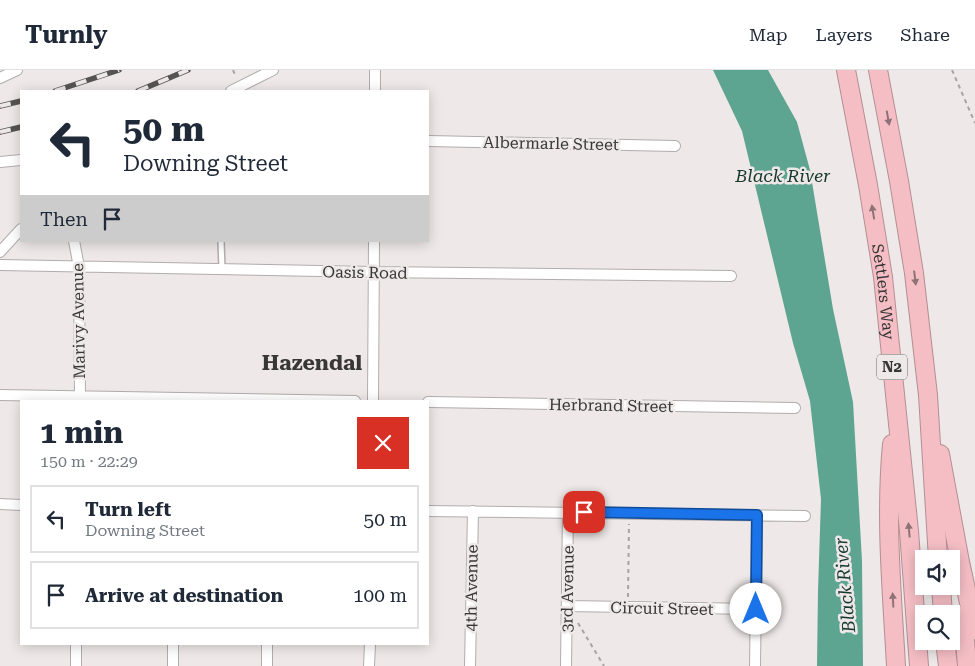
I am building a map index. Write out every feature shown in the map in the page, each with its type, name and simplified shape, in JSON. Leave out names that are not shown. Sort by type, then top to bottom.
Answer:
[{"type":"highway","name":"Settlers Way","points":[[846,70],[883,276],[909,531],[919,666]]},
{"type":"highway","name":"Settlers Way","points":[[878,70],[887,112],[914,273],[928,395],[937,550]]},
{"type":"highway","points":[[928,395],[958,550]]},
{"type":"highway","points":[[896,405],[890,470],[889,517],[896,666]]},
{"type":"highway","points":[[960,562],[975,630]]},
{"type":"highway","points":[[960,562],[967,666]]},
{"type":"highway","points":[[889,666],[894,623]]},
{"type":"highway","points":[[947,650],[948,666]]},
{"type":"street","points":[[0,78],[17,70]]},
{"type":"street","points":[[233,90],[273,70]]},
{"type":"street","points":[[375,70],[375,90]]},
{"type":"street","name":"Albermarle Street","points":[[429,141],[675,146]]},
{"type":"street","points":[[0,162],[20,160]]},
{"type":"street","points":[[0,252],[20,230]]},
{"type":"street","name":"Marivy Avenue","points":[[74,242],[79,267],[80,400]]},
{"type":"street","points":[[373,400],[374,242]]},
{"type":"street","name":"Oasis Road","points":[[0,265],[731,276]]},
{"type":"street","points":[[0,395],[80,400]]},
{"type":"street","name":"Herbrand Street","points":[[429,402],[795,408]]},
{"type":"street","points":[[0,504],[20,505]]},
{"type":"street","points":[[429,510],[805,516]]},
{"type":"street","name":"4th Avenue","points":[[470,666],[472,511]]},
{"type":"street","name":"3rd Avenue","points":[[566,666],[568,512]]},
{"type":"street","points":[[755,666],[757,515]]},
{"type":"street","name":"Circuit Street","points":[[568,606],[756,609]]},
{"type":"street","points":[[76,645],[76,666]]},
{"type":"street","points":[[173,645],[173,666]]},
{"type":"street","points":[[267,645],[267,666]]},
{"type":"street","points":[[370,645],[370,666]]},
{"type":"lane","points":[[221,242],[222,269]]},
{"type":"path","points":[[233,70],[235,74]]},
{"type":"path","points":[[952,70],[975,123]]},
{"type":"path","points":[[628,607],[629,513]]},
{"type":"path","points":[[568,606],[604,666]]},
{"type":"water","name":"Black River","points":[[713,70],[768,70],[797,122],[810,170],[833,309],[853,402],[862,561],[863,666],[817,666],[821,499],[810,401],[793,343],[742,131]]},
{"type":"railway","points":[[58,90],[119,70]]},
{"type":"railway","points":[[140,90],[188,70]]},
{"type":"railway","points":[[0,106],[20,101]]},
{"type":"railway","points":[[0,132],[20,127]]},
{"type":"district","name":"Hazendal","points":[[312,363]]},
{"type":"route","points":[[584,512],[757,515],[756,609]]}]
